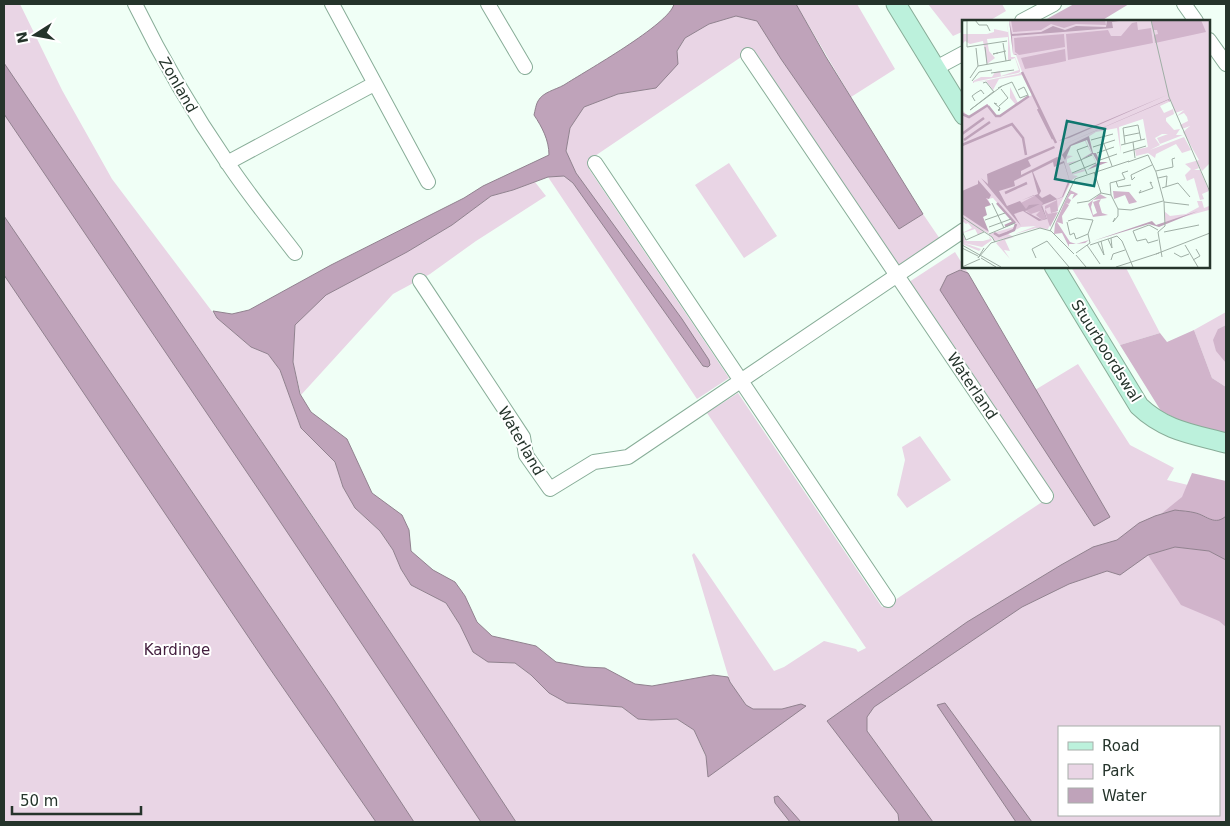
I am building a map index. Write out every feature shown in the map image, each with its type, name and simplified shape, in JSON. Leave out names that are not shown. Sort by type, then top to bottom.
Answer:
[{"type":"street","name":"Zonland","points":[[135,4],[192,110],[227,163],[295,253]]},
{"type":"street","points":[[332,4],[428,182]]},
{"type":"street","points":[[488,4],[524,67]]},
{"type":"street","points":[[896,4],[962,112]]},
{"type":"street","points":[[1024,20],[1054,4]]},
{"type":"street","points":[[1184,4],[1195,20]]},
{"type":"street","points":[[1210,41],[1226,64]]},
{"type":"street","points":[[936,68],[962,53]]},
{"type":"street","name":"Waterland","points":[[748,55],[1046,496]]},
{"type":"street","points":[[227,163],[374,84]]},
{"type":"street","points":[[595,163],[888,600]]},
{"type":"street","name":"Waterland","points":[[420,281],[523,437],[526,455],[550,490],[594,462],[628,457],[962,231]]},
{"type":"street","name":"Stuurboordswal","points":[[1055,268],[1139,406],[1160,423],[1226,443]]},
{"type":"green space","name":"Kardinge","points":[[4,4],[20,4],[62,90],[112,179],[217,318],[251,347],[268,354],[280,370],[301,428],[335,462],[343,487],[355,508],[380,531],[393,550],[401,569],[411,585],[446,603],[488,662],[515,663],[567,703],[622,707],[638,719],[677,719],[694,730],[705,755],[766,710],[753,710],[746,705],[730,682],[692,555],[694,553],[774,671],[784,667],[824,641],[856,649],[858,652],[866,648],[707,413],[738,393],[882,607],[1054,494],[909,282],[955,252],[962,263],[962,268],[965,268],[968,273],[960,270],[1101,502],[1035,390],[1078,364],[1130,445],[1174,468],[1167,480],[1226,494],[1226,822],[516,822],[310,512],[15,81],[493,822],[4,822]]},
{"type":"green space","points":[[796,4],[857,4],[895,69],[851,97]]},
{"type":"green space","points":[[928,4],[1002,4],[1006,11],[991,20],[962,20],[962,32],[953,36]]},
{"type":"green space","points":[[736,16],[757,21],[781,59],[899,229],[923,214],[940,239],[898,266],[750,51],[589,160],[589,169],[729,378],[697,399],[548,177],[564,176],[573,182],[703,366],[708,367],[710,365],[576,173],[566,151],[570,128],[584,107],[618,94],[656,88],[685,38],[709,24]]},
{"type":"green space","points":[[729,163],[777,236],[744,258],[695,185]]},
{"type":"green space","points":[[535,182],[546,196],[476,241],[430,274],[393,294],[301,395],[293,362],[295,325],[325,295],[407,252],[452,225],[491,196]]},
{"type":"green space","points":[[1072,268],[1126,268],[1160,333],[1120,345]]},
{"type":"green space","points":[[1226,312],[1226,325],[1218,329],[1226,363],[1226,387],[1212,378],[1194,330]]},
{"type":"green space","points":[[920,436],[951,480],[907,508],[897,495],[905,460],[902,447]]},
{"type":"shaded area","points":[[1074,4],[1129,4],[1103,20],[1045,20]]},
{"type":"shaded area","points":[[1226,325],[1226,363],[1216,351],[1213,340],[1218,329]]},
{"type":"shaded area","points":[[1194,330],[1212,378],[1226,387],[1226,436],[1195,428],[1161,411],[1120,345],[1160,333],[1167,342]]},
{"type":"shaded area","points":[[1192,473],[1226,481],[1226,516],[1222,519],[1214,520],[1189,511],[1161,514],[1182,497]]},
{"type":"shaded area","points":[[1175,547],[1209,551],[1226,560],[1226,627],[1219,621],[1181,605],[1148,555]]},
{"type":"water","points":[[674,4],[796,4],[826,57],[923,214],[899,229],[781,59],[757,21],[736,16],[709,24],[685,38],[677,51],[678,64],[656,88],[618,94],[584,107],[570,128],[566,151],[576,173],[682,319],[709,360],[710,365],[708,367],[703,366],[573,183],[564,176],[548,177],[491,196],[452,225],[407,252],[326,295],[295,325],[293,362],[300,394],[311,412],[347,439],[372,493],[402,515],[409,530],[411,551],[433,570],[455,582],[465,596],[477,622],[492,636],[536,646],[556,662],[605,668],[635,684],[652,686],[713,675],[728,677],[746,705],[753,709],[782,709],[801,704],[806,706],[708,777],[706,756],[694,730],[677,719],[638,719],[622,707],[567,703],[549,693],[531,675],[515,663],[488,662],[473,652],[460,625],[446,603],[411,585],[401,569],[393,550],[380,531],[355,508],[343,487],[335,462],[301,428],[280,370],[268,354],[251,347],[217,318],[213,311],[232,314],[249,310],[331,265],[464,198],[483,186],[549,155],[548,144],[534,115],[540,98],[589,70],[643,35],[669,13]]},
{"type":"water","points":[[4,63],[326,536],[516,822],[481,822],[4,114]]},
{"type":"water","points":[[4,216],[334,700],[414,822],[376,822],[268,666],[4,275]]},
{"type":"water","points":[[960,270],[968,273],[1110,517],[1094,526],[940,290],[947,276]]},
{"type":"water","points":[[1175,510],[1196,513],[1215,520],[1226,516],[1226,560],[1209,551],[1175,547],[1148,555],[1120,575],[1107,571],[1069,584],[1022,607],[874,707],[867,717],[867,731],[933,822],[899,822],[898,814],[827,721],[967,622],[1061,565],[1093,547],[1117,540],[1139,523]]},
{"type":"water","points":[[945,703],[1032,822],[1016,822],[937,705]]},
{"type":"water","points":[[778,796],[801,822],[790,822],[775,803],[774,797]]}]
